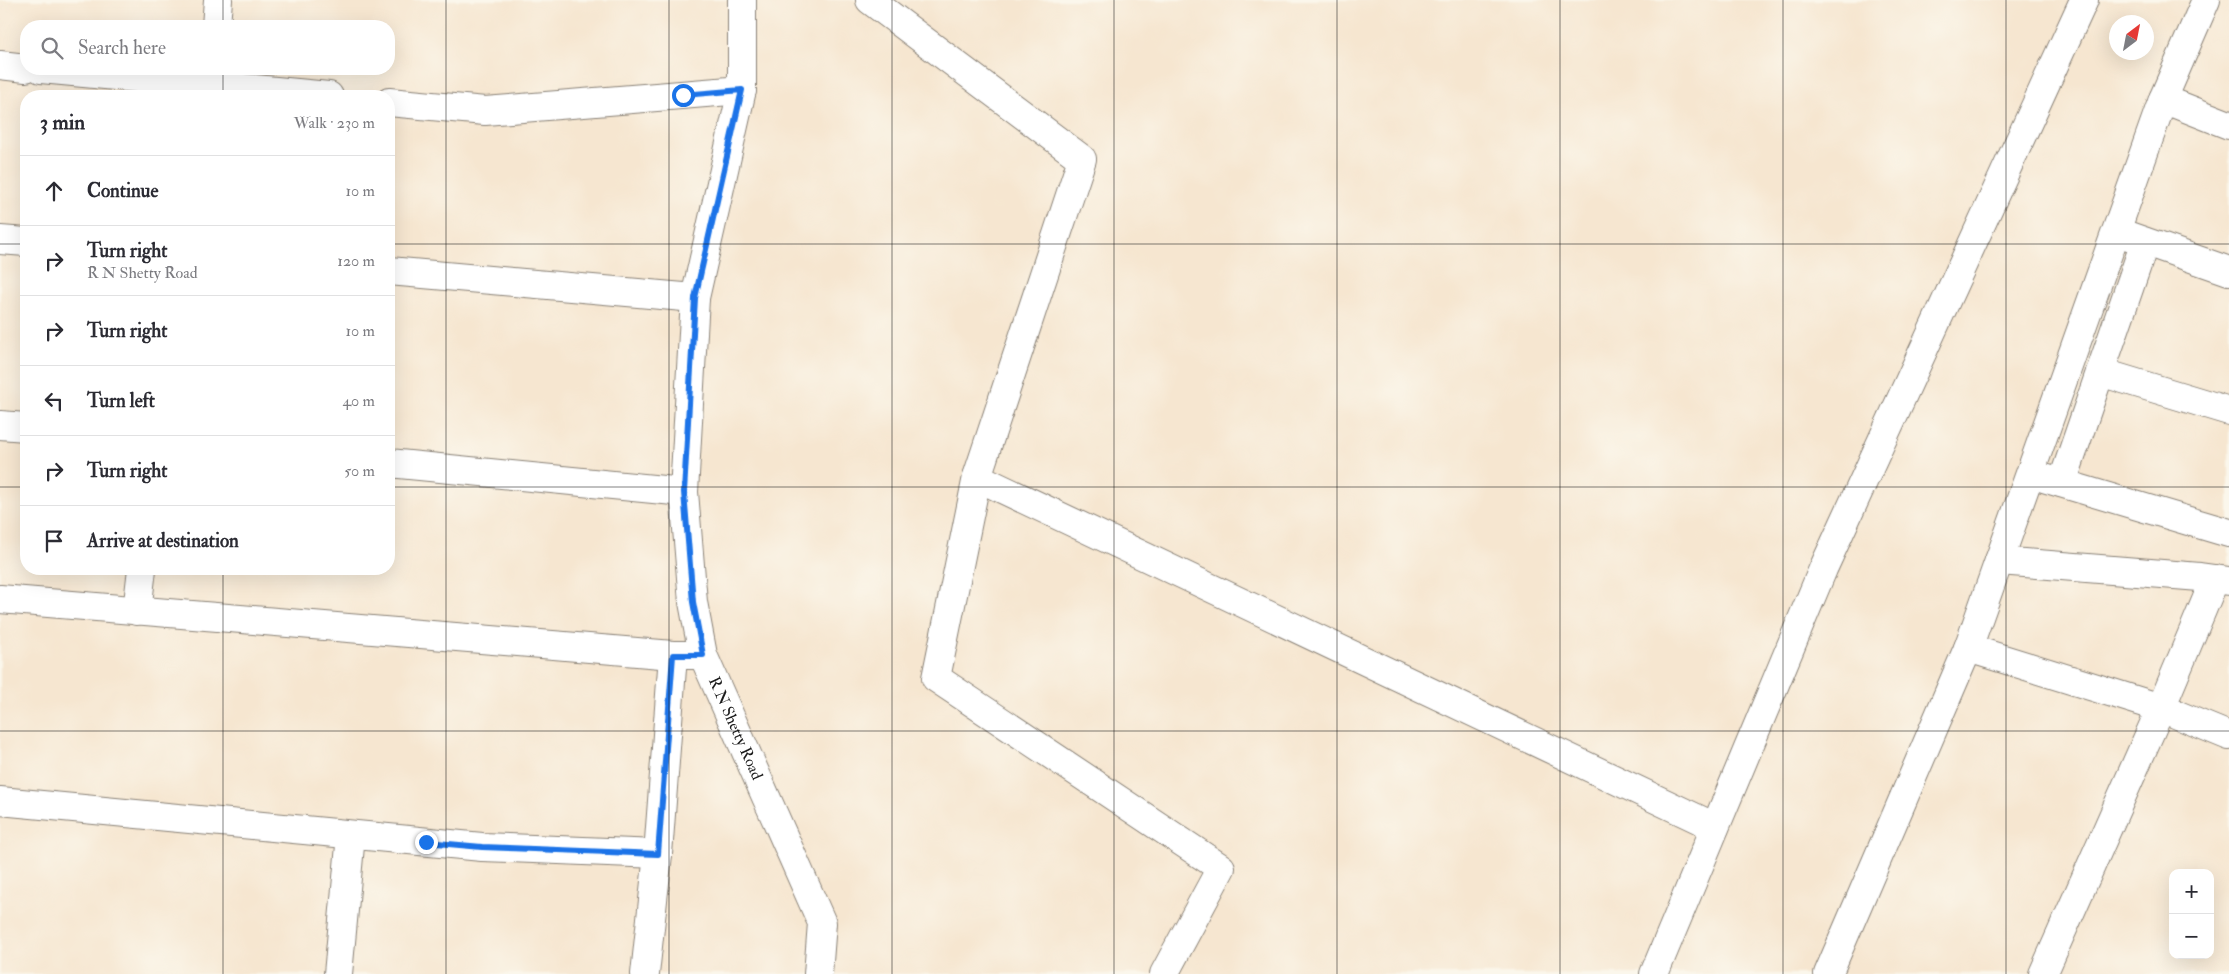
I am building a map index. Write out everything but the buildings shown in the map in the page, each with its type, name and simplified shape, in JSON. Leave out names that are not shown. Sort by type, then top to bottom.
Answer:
[{"type":"street","points":[[216,20],[218,0]]},
{"type":"street","name":"R N Shetty Road","points":[[742,0],[742,90],[695,298],[684,492],[693,602],[703,655],[822,923],[818,974]]},
{"type":"street","points":[[870,0],[1082,158],[977,477],[936,678],[1221,868],[1164,974]]},
{"type":"street","points":[[1654,974],[1823,569],[2084,0]]},
{"type":"street","points":[[1828,974],[1968,648],[1985,594],[1999,561],[2163,99],[2206,0]]},
{"type":"street","points":[[0,66],[20,68]]},
{"type":"street","points":[[113,75],[274,90]]},
{"type":"street","points":[[395,103],[485,111],[742,90]]},
{"type":"street","points":[[2163,99],[2229,125]]},
{"type":"street","points":[[2116,231],[2229,271]]},
{"type":"street","points":[[0,240],[20,242]]},
{"type":"street","points":[[2062,483],[2145,242]]},
{"type":"street","points":[[395,272],[695,298]]},
{"type":"street","points":[[2100,372],[2229,411]]},
{"type":"street","points":[[0,425],[20,427]]},
{"type":"street","points":[[395,464],[684,492]]},
{"type":"street","points":[[2030,473],[2229,533]]},
{"type":"street","points":[[977,477],[1715,827]]},
{"type":"street","points":[[1999,561],[2222,580],[2161,708],[2043,974]]},
{"type":"street","points":[[137,611],[141,575]]},
{"type":"street","points":[[0,599],[673,655],[703,655]]},
{"type":"street","points":[[1968,648],[2161,708],[2229,736]]},
{"type":"street","points":[[645,974],[658,854],[673,655]]},
{"type":"street","points":[[0,801],[482,847],[658,854]]},
{"type":"street","points":[[338,974],[351,835]]},
{"type":"route","points":[[426,842],[482,847],[658,854],[673,655],[703,655],[693,602],[684,492],[695,298],[742,90],[683,95]]}]
